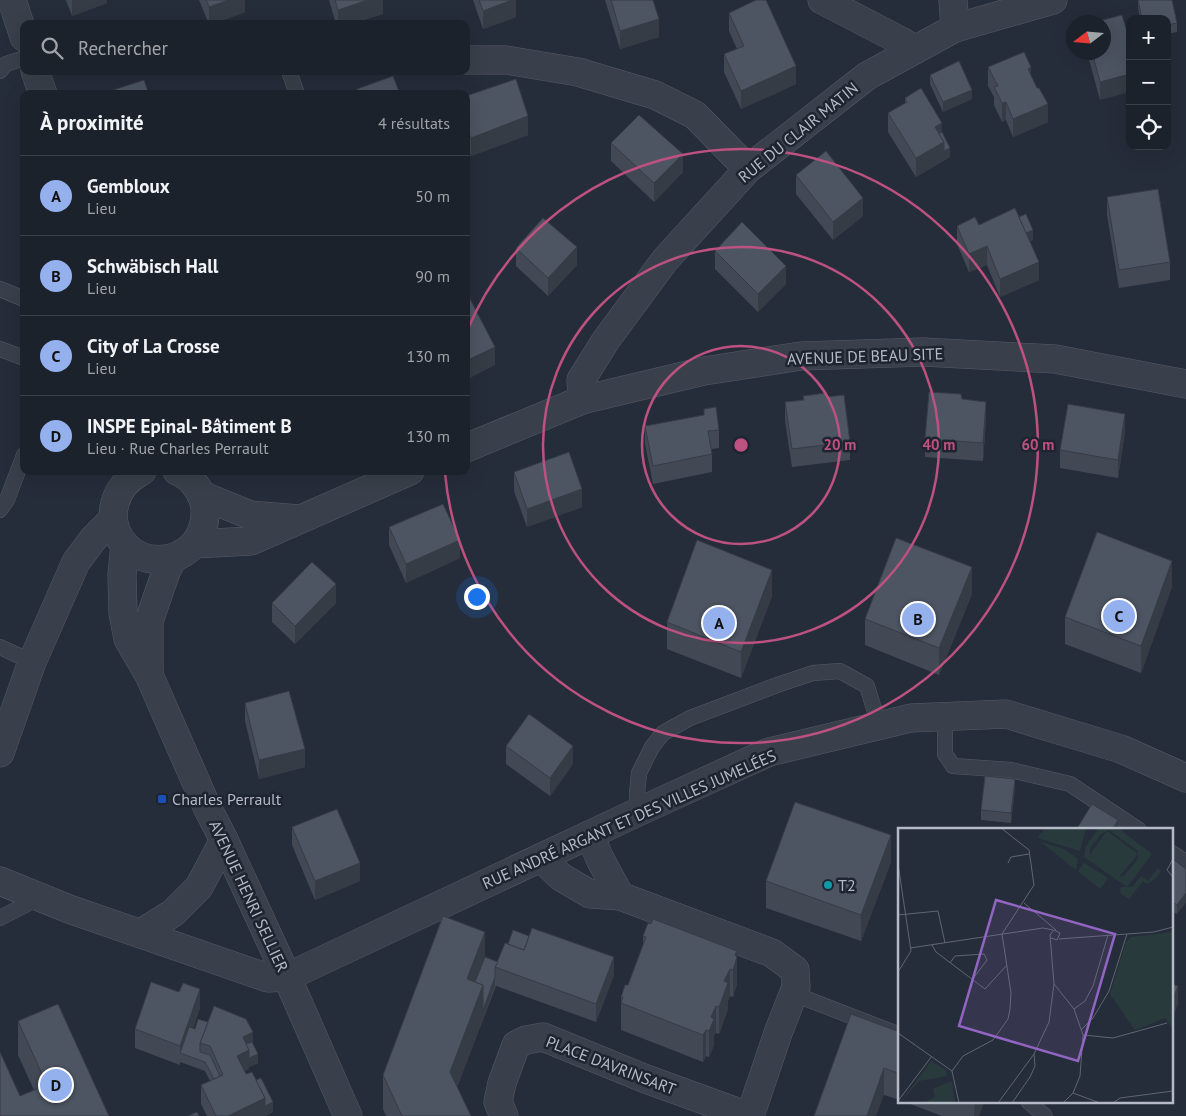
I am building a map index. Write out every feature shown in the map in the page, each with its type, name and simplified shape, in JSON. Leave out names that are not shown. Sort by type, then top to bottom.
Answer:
[{"type":"street","points":[[12,0],[20,25]]},
{"type":"street","points":[[822,0],[915,50]]},
{"type":"street","points":[[953,0],[955,28]]},
{"type":"street","name":"RUE DU CLAIR MATIN","points":[[582,400],[581,380],[606,340],[665,260],[748,169],[867,76],[955,28],[1053,0]]},
{"type":"street","points":[[470,60],[506,60],[578,72],[655,94],[695,115],[748,169]]},
{"type":"street","points":[[36,75],[42,90]]},
{"type":"street","name":"AVENUE DE BEAU SITE","points":[[470,446],[582,400],[704,371],[800,356],[923,352],[1055,359],[1186,384]]},
{"type":"street","points":[[134,475],[119,492],[114,505],[117,533],[125,545],[135,553],[147,558],[160,560],[184,551],[251,541],[401,475]]},
{"type":"street","points":[[184,475],[193,482],[201,494],[250,515],[303,519]]},
{"type":"street","name":"AVENUE HENRI SELLIER","points":[[148,675],[149,620],[166,572],[202,533],[205,507],[201,494]]},
{"type":"street","points":[[0,753],[32,662],[76,562],[94,538],[114,519]]},
{"type":"street","name":"AVENUE HENRI SELLIER","points":[[125,545],[122,574],[123,613],[128,639],[148,675],[207,807],[287,977],[348,1116]]},
{"type":"street","name":"RUE ANDRÉ ARGANT ET DES VILLES JUMELÉES","points":[[287,977],[769,752],[879,725],[911,718],[1006,714],[1121,749],[1186,778]]},
{"type":"street","points":[[590,835],[600,859],[620,896]]},
{"type":"street","points":[[141,933],[173,913],[198,887],[224,840]]},
{"type":"street","points":[[541,858],[561,877],[590,894],[620,896],[772,953],[795,970],[796,987],[794,994],[778,1032],[749,1116]]},
{"type":"street","points":[[0,881],[69,909],[268,978],[287,977]]},
{"type":"street","name":"PLACE D'AVRINSART","points":[[504,1116],[498,1102],[502,1083],[516,1045],[526,1040],[543,1037],[646,1079],[749,1116]]},
{"type":"lane","points":[[0,71],[6,64],[20,59]]},
{"type":"lane","points":[[290,75],[296,90]]},
{"type":"lane","points":[[0,288],[20,297]]},
{"type":"lane","points":[[0,349],[20,356]]},
{"type":"lane","points":[[0,510],[8,500],[20,466]]},
{"type":"lane","points":[[0,647],[32,662]]},
{"type":"lane","points":[[638,812],[639,773],[652,747],[663,733],[690,718],[780,684],[813,673],[840,672],[867,686],[879,725]]},
{"type":"lane","points":[[945,716],[945,754],[953,766],[1011,770],[1070,784],[1136,828]]},
{"type":"lane","points":[[1174,854],[1186,862]]},
{"type":"lane","points":[[0,918],[41,897]]},
{"type":"lane","points":[[794,994],[898,1034]]},
{"type":"lane","points":[[1032,1104],[1045,1116]]},
{"type":"building","points":[[206,0],[229,0],[209,7]]},
{"type":"building","points":[[335,0],[368,0],[338,10]]},
{"type":"building","points":[[479,0],[512,0],[483,11]]},
{"type":"building","points":[[611,0],[653,0],[659,19],[620,31]]},
{"type":"building","points":[[756,0],[766,0],[796,66],[741,91],[724,54],[744,46],[729,13]]},
{"type":"building","points":[[1138,0],[1172,0],[1177,23],[1171,24],[1171,15],[1141,15]]},
{"type":"building","points":[[1122,15],[1126,28],[1126,75],[1100,82],[1094,60],[1111,60],[1111,18]]},
{"type":"building","points":[[1024,52],[1031,67],[1028,69],[1037,88],[1039,88],[1048,104],[1013,119],[1006,102],[1002,103],[994,87],[998,86],[988,67]]},
{"type":"building","points":[[959,61],[972,90],[943,102],[930,75]]},
{"type":"building","points":[[393,76],[398,90],[357,90]]},
{"type":"building","points":[[516,79],[528,116],[471,138],[470,95]]},
{"type":"building","points":[[144,80],[148,90],[113,90]]},
{"type":"building","points":[[921,88],[942,123],[935,127],[944,142],[916,158],[888,113],[907,102],[905,98]]},
{"type":"building","points":[[639,115],[683,154],[654,183],[611,143]]},
{"type":"building","points":[[942,132],[950,148],[944,151],[944,142],[939,134]]},
{"type":"building","points":[[826,151],[863,198],[833,222],[796,175]]},
{"type":"building","points":[[1158,189],[1170,262],[1119,270],[1107,197]]},
{"type":"building","points":[[1015,208],[1039,262],[1000,279],[987,246],[969,254],[957,226],[975,217],[979,225]]},
{"type":"building","points":[[1026,214],[1033,230],[1026,233],[1019,217]]},
{"type":"building","points":[[543,218],[577,247],[548,278],[516,248]]},
{"type":"building","points":[[742,222],[786,266],[758,294],[715,251]]},
{"type":"building","points":[[470,299],[495,347],[470,359]]},
{"type":"building","points":[[929,392],[961,394],[962,399],[986,402],[983,443],[925,439]]},
{"type":"building","points":[[825,393],[826,397],[844,395],[850,442],[792,449],[785,402],[804,400],[803,396]]},
{"type":"building","points":[[1068,404],[1125,414],[1118,460],[1060,450]]},
{"type":"building","points":[[716,407],[719,430],[708,431],[712,454],[653,466],[645,426],[704,415],[704,409]]},
{"type":"building","points":[[569,452],[582,489],[527,509],[514,472]]},
{"type":"building","points":[[443,504],[460,540],[406,564],[389,527]]},
{"type":"building","points":[[1097,532],[1172,561],[1141,646],[1065,617]]},
{"type":"building","points":[[896,538],[972,567],[939,648],[865,619]]},
{"type":"building","points":[[697,540],[772,570],[741,652],[667,622]]},
{"type":"building","points":[[312,562],[336,584],[295,626],[272,603]]},
{"type":"building","points":[[289,691],[305,749],[259,760],[245,703]]},
{"type":"building","points":[[529,714],[573,746],[550,778],[506,746]]},
{"type":"building","points":[[985,776],[1015,779],[1011,813],[981,810]]},
{"type":"building","name":"T2","points":[[795,802],[891,835],[861,915],[766,881]]},
{"type":"building","points":[[1092,804],[1118,820],[1113,828],[1077,828]]},
{"type":"building","points":[[337,809],[360,863],[315,881],[292,827]]},
{"type":"building","points":[[1174,860],[1186,869],[1186,893],[1177,905],[1174,903]]},
{"type":"building","points":[[443,916],[485,932],[467,979],[483,985],[450,1072],[471,1116],[402,1116],[383,1075]]},
{"type":"building","points":[[653,919],[737,951],[733,970],[730,969],[724,981],[728,983],[719,1007],[716,1006],[711,1017],[714,1019],[709,1031],[706,1030],[703,1035],[621,1003],[625,985],[628,985],[646,937],[643,936],[648,923],[651,924]]},
{"type":"building","points":[[532,928],[614,957],[596,1004],[495,967],[505,943],[524,950]]},
{"type":"building","points":[[513,930],[529,936],[524,950],[508,944]]},
{"type":"building","points":[[485,957],[498,962],[495,967],[495,977],[483,1010],[483,985],[475,982]]},
{"type":"building","points":[[151,982],[179,992],[183,983],[200,989],[180,1046],[135,1029]]},
{"type":"building","points":[[1174,985],[1178,986],[1174,996]]},
{"type":"building","points":[[58,1004],[109,1116],[0,1116],[0,1052],[20,1096],[47,1085],[18,1021]]},
{"type":"building","points":[[214,1006],[246,1019],[253,1032],[243,1037],[249,1050],[237,1056],[246,1074],[252,1072],[265,1098],[228,1116],[216,1116],[201,1085],[223,1075],[210,1046],[200,1043]]},
{"type":"building","points":[[851,1014],[898,1031],[898,1073],[884,1068],[867,1116],[814,1116]]},
{"type":"building","points":[[198,1019],[208,1022],[200,1043],[200,1052],[210,1055],[220,1076],[214,1079],[205,1062],[180,1053],[189,1027],[195,1029]]},
{"type":"building","points":[[252,1042],[258,1054],[249,1058],[249,1050],[246,1044]]},
{"type":"building","points":[[261,1078],[273,1102],[265,1106],[265,1098],[256,1080]]},
{"type":"building","points":[[197,1112],[199,1116],[188,1116]]},
{"type":"place","name":"City of La Crosse","points":[[1119,616]]},
{"type":"place","name":"Schwäbisch Hall","points":[[918,619]]},
{"type":"place","name":"Gembloux","points":[[719,623]]},
{"type":"place","name":"Charles Perrault","points":[[162,799]]},
{"type":"place","name":"T2","points":[[828,885]]},
{"type":"place","name":"INSPE Epinal- Bâtiment B","points":[[56,1085]]}]
